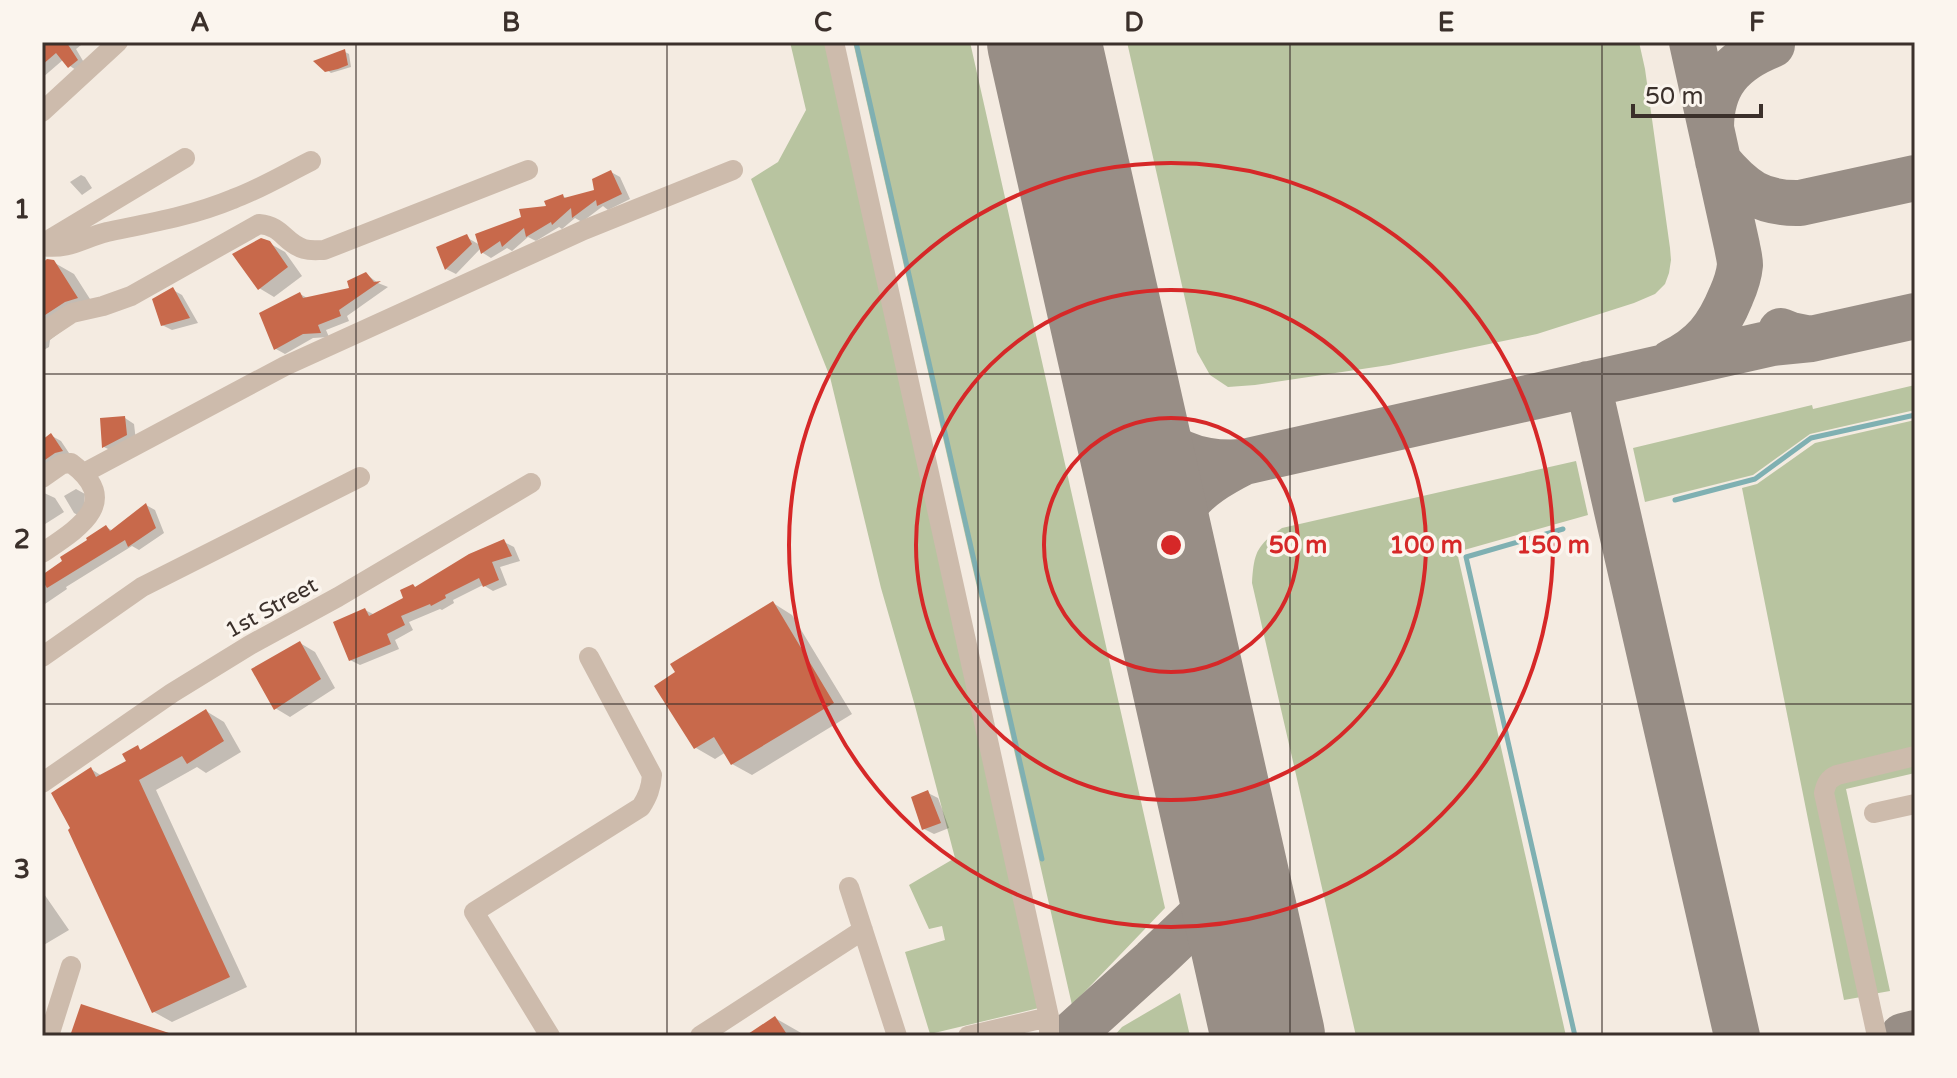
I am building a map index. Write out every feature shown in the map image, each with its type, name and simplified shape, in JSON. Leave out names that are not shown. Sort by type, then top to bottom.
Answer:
[{"type":"street","points":[[42,112],[118,42]]},
{"type":"street","points":[[834,42],[1049,1026],[968,1036]]},
{"type":"street","points":[[42,245],[185,158]]},
{"type":"street","points":[[42,245],[64,247],[107,232],[186,215],[234,199],[311,161]]},
{"type":"street","points":[[42,333],[72,313],[131,296],[259,224],[277,228],[290,242],[306,250],[324,250],[528,170]]},
{"type":"street","points":[[84,473],[285,366],[584,230],[733,170]]},
{"type":"street","points":[[42,478],[62,464],[71,463],[84,473],[97,496],[95,505],[81,523],[42,553]]},
{"type":"street","points":[[42,657],[142,587],[360,477]]},
{"type":"street","name":"1st Street","points":[[42,783],[172,693],[250,645],[531,483]]},
{"type":"street","points":[[550,1036],[474,912],[641,807],[647,798],[652,775],[589,657]]},
{"type":"street","points":[[1877,1036],[1824,793],[1830,778],[1915,756]]},
{"type":"street","points":[[1874,813],[1915,804]]},
{"type":"street","points":[[849,887],[897,1036]]},
{"type":"street","points":[[700,1036],[863,930]]},
{"type":"street","points":[[49,1036],[71,966]]},
{"type":"green space","points":[[790,42],[825,42],[1043,1007],[930,1034],[905,952],[945,940],[942,926],[929,929],[909,885],[955,858],[881,588],[830,377],[751,179],[778,162],[806,110]]},
{"type":"green space","points":[[853,42],[970,42],[1165,908],[1072,1005]]},
{"type":"green space","points":[[1127,42],[1639,42],[1670,248],[1671,260],[1665,284],[1655,294],[1634,303],[1537,334],[1389,365],[1228,387],[1210,375],[1197,352]]},
{"type":"green space","points":[[1915,385],[1915,410],[1810,434],[1753,475],[1645,502],[1633,448],[1812,405],[1813,409]]},
{"type":"green space","points":[[1915,420],[1915,751],[1825,775],[1861,997],[1844,1000],[1742,488],[1757,484],[1815,443]]},
{"type":"green space","points":[[1576,461],[1588,515],[1457,552],[1566,1036],[1356,1036],[1252,583],[1258,551],[1282,528]]},
{"type":"green space","points":[[1915,762],[1915,773],[1846,789],[1890,991],[1873,994],[1833,790],[1839,781]]},
{"type":"green space","points":[[1180,993],[1190,1036],[1114,1036],[1122,1027]]},
{"type":"building","points":[[42,42],[69,42],[78,60],[68,68],[56,53],[42,65]]},
{"type":"building","points":[[345,49],[348,65],[338,69],[325,72],[313,61]]},
{"type":"building","points":[[611,170],[622,194],[597,206],[596,200],[572,218],[571,208],[552,225],[551,222],[526,237],[524,228],[502,247],[500,241],[481,254],[475,234],[521,217],[519,209],[546,206],[544,201],[563,194],[564,198],[594,190],[592,179]]},
{"type":"building","points":[[467,234],[472,244],[445,270],[436,247]]},
{"type":"building","points":[[261,238],[270,241],[288,267],[258,290],[232,254]]},
{"type":"building","points":[[47,259],[54,260],[78,298],[65,302],[42,317],[42,263]]},
{"type":"building","points":[[366,272],[374,282],[381,281],[339,310],[341,316],[318,325],[321,333],[303,334],[274,350],[259,313],[300,292],[303,298],[349,288],[347,281]]},
{"type":"building","points":[[173,287],[190,318],[161,326],[152,299]]},
{"type":"building","points":[[125,416],[127,435],[102,448],[100,418]]},
{"type":"building","points":[[51,433],[63,451],[42,462],[42,440]]},
{"type":"building","points":[[146,503],[156,528],[128,547],[125,540],[47,588],[42,575],[62,561],[60,557],[106,525],[110,531]]},
{"type":"building","points":[[504,539],[512,556],[492,562],[499,580],[483,587],[479,578],[445,595],[446,598],[431,606],[401,616],[405,625],[387,634],[391,644],[349,661],[333,622],[365,608],[369,616],[403,598],[400,590],[413,584],[415,587],[469,554]]},
{"type":"building","points":[[773,601],[834,703],[731,765],[714,737],[694,749],[654,686],[675,672],[670,664]]},
{"type":"building","points":[[300,641],[321,679],[274,710],[251,669]]},
{"type":"building","points":[[206,709],[224,741],[187,764],[182,756],[139,780],[230,977],[152,1013],[68,830],[70,828],[51,793],[91,767],[96,777],[126,761],[122,754],[138,745],[140,750]]},
{"type":"building","points":[[928,790],[941,823],[922,830],[911,797]]},
{"type":"building","points":[[81,1004],[169,1033],[168,1036],[70,1036]]},
{"type":"building","points":[[775,1016],[788,1036],[745,1036]]},
{"type":"waterway","points":[[856,42],[1042,859]]},
{"type":"waterway","points":[[1675,500],[1755,479],[1811,438],[1915,415]]},
{"type":"waterway","points":[[1563,529],[1466,557],[1575,1036]]},
{"type":"taxiway","points":[[1672,362],[1701,343],[1715,327],[1732,293],[1740,265],[1692,42]]},
{"type":"taxiway","points":[[1711,128],[1715,99],[1726,76],[1746,59],[1772,45]]},
{"type":"taxiway","points":[[1718,161],[1735,180],[1753,193],[1786,203],[1800,203],[1915,178]]},
{"type":"taxiway","points":[[1781,331],[1811,339],[1915,316]]},
{"type":"taxiway","points":[[1121,386],[1145,425],[1166,444],[1203,460],[1230,463],[1772,343],[1811,339]]},
{"type":"taxiway","points":[[1588,384],[1737,1036]]},
{"type":"taxiway","points":[[1163,569],[1173,530],[1187,503],[1210,482],[1244,462]]},
{"type":"taxiway","points":[[1070,1036],[1234,884]]},
{"type":"taxiway","points":[[1903,1036],[1915,1033]]},
{"type":"runway","points":[[1044,42],[1268,1036]]}]
